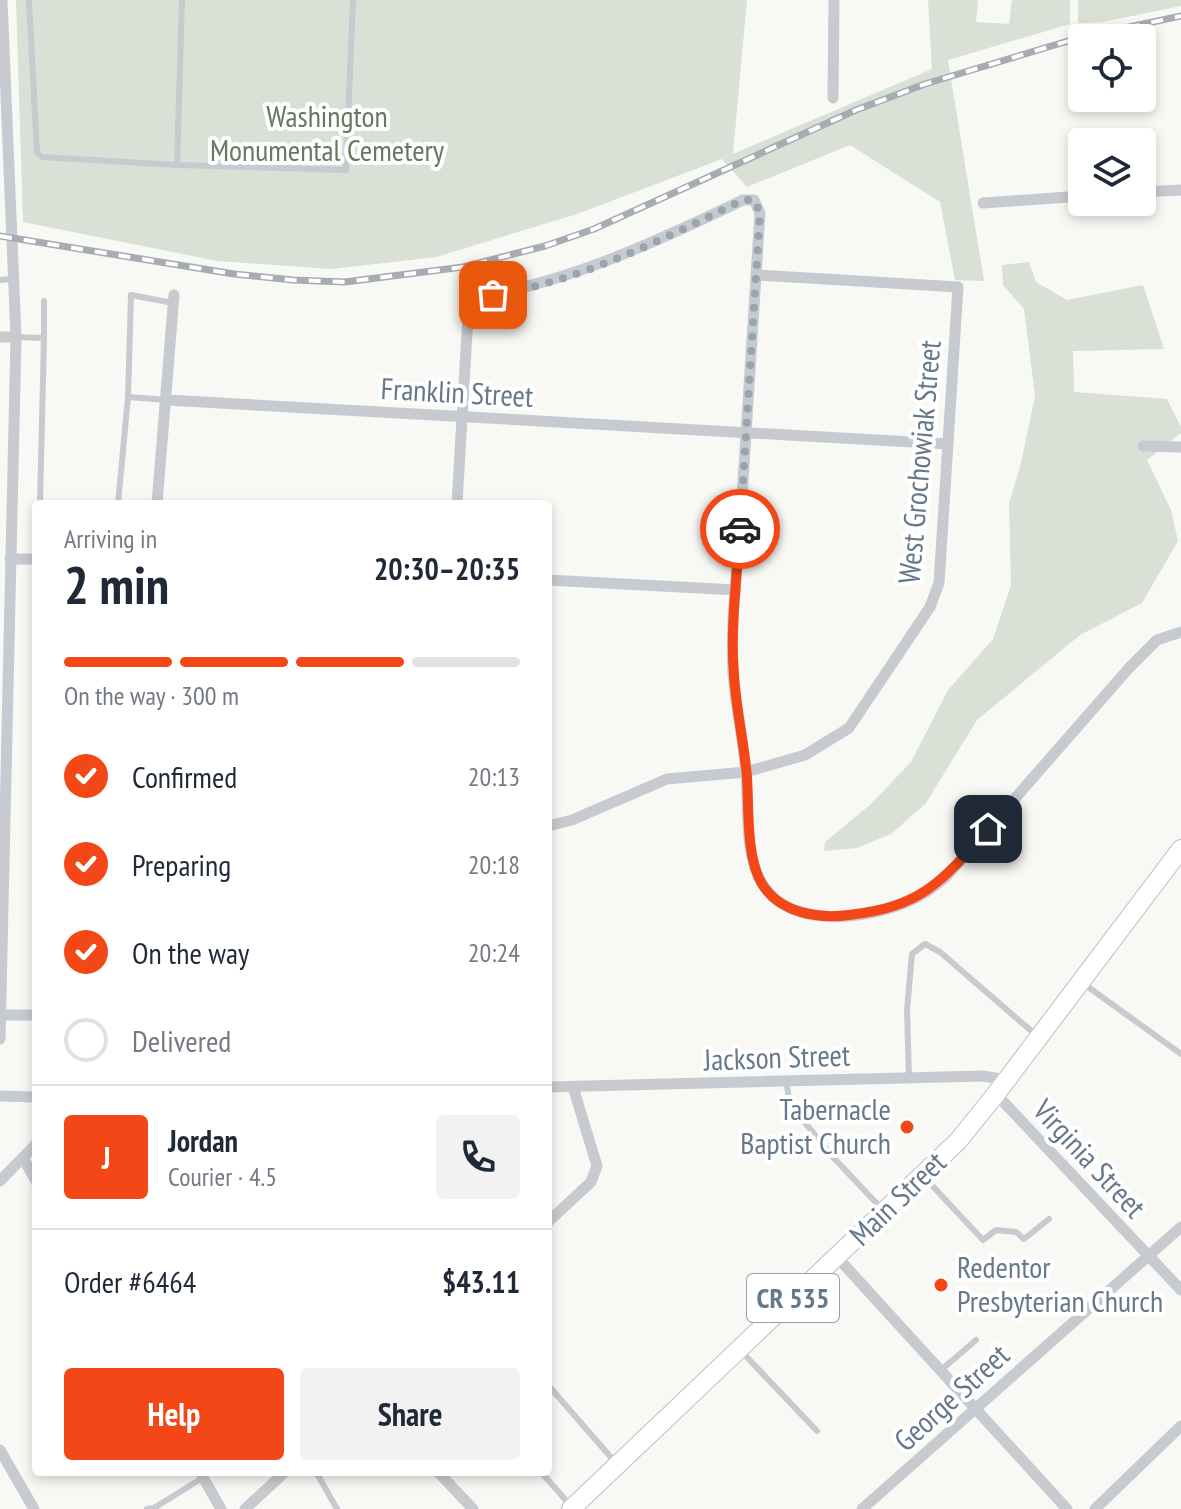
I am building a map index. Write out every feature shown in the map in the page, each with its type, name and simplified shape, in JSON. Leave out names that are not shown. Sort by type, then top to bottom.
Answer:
[{"type":"main road","name":"Main Street","points":[[571,1508],[958,1141],[1181,849]]},
{"type":"street","points":[[0,1039],[4,616],[10,559],[16,337],[5,195],[9,136],[2,0]]},
{"type":"street","points":[[833,98],[834,0]]},
{"type":"street","points":[[1156,191],[1181,190]]},
{"type":"street","points":[[983,203],[1068,197]]},
{"type":"street","points":[[457,500],[469,299],[517,291],[569,276],[651,245],[743,200],[754,200],[760,213],[733,672],[746,772],[752,856],[760,881],[767,891],[781,903],[802,913],[837,917],[881,911],[916,898],[947,876],[1119,679],[1157,640],[1181,632]]},
{"type":"street","name":"West Grochowiak Street","points":[[552,825],[572,820],[667,779],[746,772],[805,755],[849,728],[930,607],[939,583],[958,287],[756,275]]},
{"type":"street","points":[[157,500],[174,299]]},
{"type":"street","points":[[0,337],[16,337]]},
{"type":"street","name":"Franklin Street","points":[[167,400],[948,444]]},
{"type":"street","points":[[1143,446],[1181,447]]},
{"type":"street","points":[[10,559],[32,559]]},
{"type":"street","points":[[552,580],[736,590]]},
{"type":"street","points":[[0,1015],[32,1015]]},
{"type":"street","name":"Jackson Street","points":[[552,1087],[983,1076],[1002,1087]]},
{"type":"street","points":[[552,1218],[591,1182],[597,1166],[573,1087]]},
{"type":"street","name":"Virginia Street","points":[[1002,1087],[1148,1257],[1181,1290]]},
{"type":"street","points":[[0,1096],[32,1097]]},
{"type":"street","points":[[0,1181],[32,1148]]},
{"type":"street","points":[[23,1158],[32,1174]]},
{"type":"street","name":"George Street","points":[[862,1509],[1181,1227]]},
{"type":"street","points":[[837,1257],[1067,1509]]},
{"type":"street","points":[[1095,1509],[1181,1426]]},
{"type":"street","points":[[0,1450],[4,1464],[34,1509]]},
{"type":"street","points":[[203,1476],[221,1509]]},
{"type":"street","points":[[245,1509],[281,1476]]},
{"type":"street","points":[[442,1476],[473,1509]]},
{"type":"lane","points":[[29,0],[37,153],[42,157],[346,170],[353,0]]},
{"type":"lane","points":[[177,165],[182,0]]},
{"type":"lane","points":[[0,280],[13,279]]},
{"type":"lane","points":[[118,500],[128,397],[131,295],[174,299]]},
{"type":"lane","points":[[40,500],[44,301]]},
{"type":"lane","points":[[16,337],[44,338]]},
{"type":"lane","points":[[128,397],[167,400]]},
{"type":"lane","points":[[909,1078],[907,1010],[912,954],[925,944],[940,952],[1039,1037]]},
{"type":"lane","points":[[1081,981],[1181,1054]]},
{"type":"lane","points":[[786,1081],[790,1104],[831,1155],[885,1211]]},
{"type":"lane","points":[[922,1175],[983,1240],[996,1230],[1016,1232],[1024,1239],[1049,1219]]},
{"type":"lane","points":[[940,1371],[976,1340]]},
{"type":"lane","points":[[739,1349],[817,1431]]},
{"type":"lane","points":[[552,1390],[618,1465]]},
{"type":"lane","points":[[147,1509],[154,1508],[201,1476]]},
{"type":"lane","points":[[318,1476],[337,1509]]},
{"type":"lane","points":[[544,1476],[571,1508]]},
{"type":"green space","name":"Washington Monumental Cemetery","points":[[16,0],[747,0],[733,154],[932,69],[928,0],[978,0],[976,22],[1009,24],[1012,0],[1070,0],[1070,24],[948,60],[984,281],[955,280],[940,202],[850,145],[747,187],[722,159],[577,214],[436,257],[332,269],[217,261],[23,222]]},
{"type":"green space","points":[[1078,0],[1181,0],[1181,6],[1103,22],[1078,23]]},
{"type":"green space","points":[[1029,262],[1036,282],[1067,300],[1143,285],[1164,349],[1073,351],[1074,392],[1167,399],[1181,433],[1147,460],[1171,510],[1178,541],[1142,603],[1080,635],[977,720],[926,803],[891,834],[857,848],[824,851],[825,842],[871,804],[911,762],[948,690],[993,639],[1011,585],[1009,504],[1035,396],[1024,309],[1003,285],[1002,265]]},
{"type":"railway","points":[[0,236],[234,274],[293,280],[345,282],[463,267],[545,246],[594,229],[856,110],[925,84],[1078,38],[1181,16]]},
{"type":"way so far","points":[[493,295],[569,276],[651,245],[743,200],[754,200],[760,213],[740,529]]},
{"type":"place","name":"Tabernacle Baptist Church","points":[[907,1127]]},
{"type":"place","name":"Redentor Presbyterian Church","points":[[941,1285]]},
{"type":"route","points":[[740,529],[733,672],[746,772],[752,856],[760,881],[767,891],[781,903],[802,913],[819,916],[837,917],[881,911],[916,898],[932,888],[947,876],[988,829]]}]
